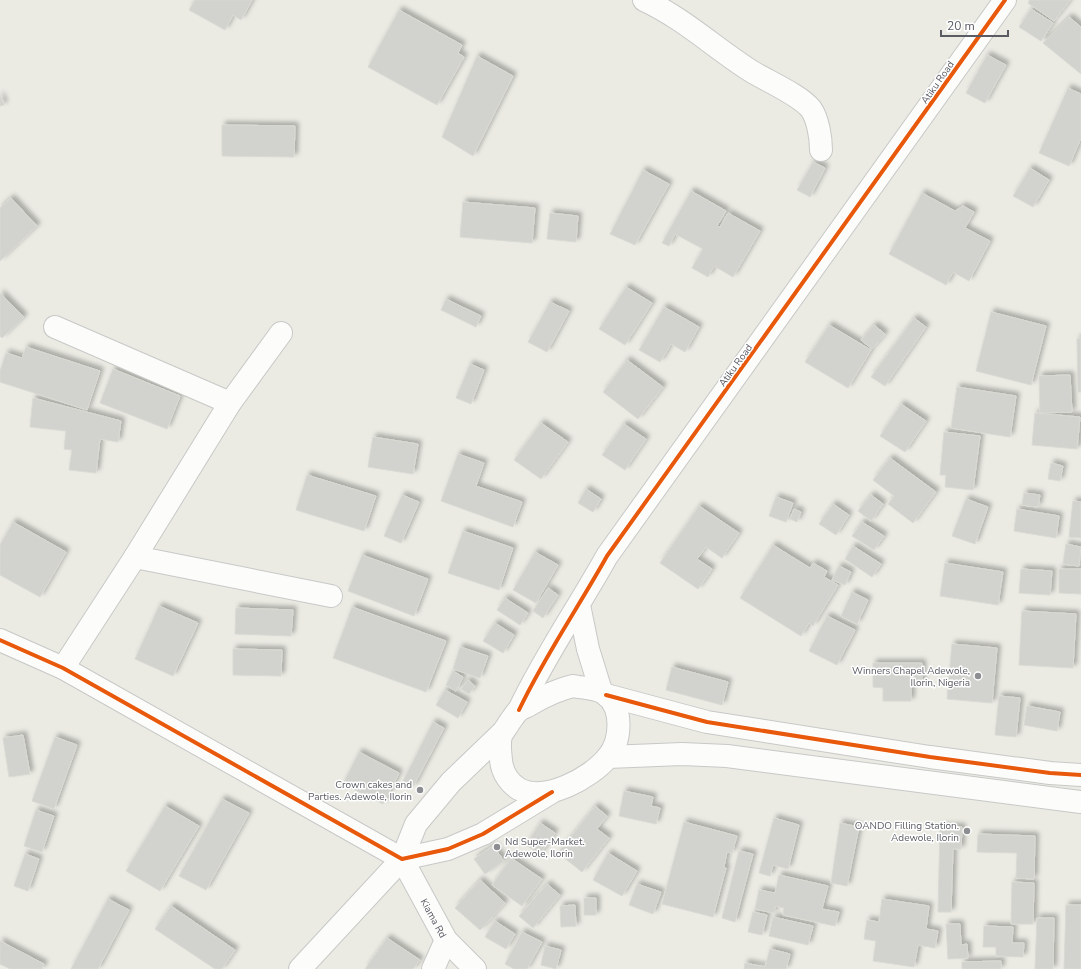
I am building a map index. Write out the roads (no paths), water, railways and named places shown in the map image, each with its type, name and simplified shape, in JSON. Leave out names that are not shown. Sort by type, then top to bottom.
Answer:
[{"type":"street","points":[[644,0],[663,9],[750,70],[802,101],[811,109],[816,121],[821,150]]},
{"type":"street","name":"Atiku Road","points":[[519,710],[543,663],[607,556],[1005,0]]},
{"type":"street","points":[[55,327],[230,403]]},
{"type":"street","points":[[63,668],[135,557],[230,403],[281,333]]},
{"type":"street","points":[[135,557],[331,596]]},
{"type":"street","points":[[502,734],[501,764],[506,777],[514,786],[526,793],[539,794],[552,792],[569,786],[592,771],[608,757],[615,744],[619,727],[617,713],[604,693],[588,649],[579,605]]},
{"type":"street","points":[[0,640],[63,668],[402,859],[448,849],[483,834],[552,792]]},
{"type":"street","points":[[300,969],[402,859],[416,824],[451,782],[502,734],[519,710],[544,695],[573,686],[604,693],[706,722],[1050,773],[1081,775]]},
{"type":"street","points":[[608,757],[682,754],[727,756],[1081,802]]},
{"type":"street","name":"Kiama Rd","points":[[402,859],[446,940],[475,969]]},
{"type":"street","points":[[433,969],[446,940]]},
{"type":"place","name":"Winners Chapel Adewole, Ilorin, Nigeria","points":[[978,676]]},
{"type":"place","name":"Crown cakes and Parties. Adewole, Ilorin","points":[[420,790]]},
{"type":"place","name":"OANDO Filling Station. Adewole, Ilorin","points":[[967,831]]},
{"type":"place","name":"Nd Super-Market. Adewole, Ilorin","points":[[497,847]]}]
